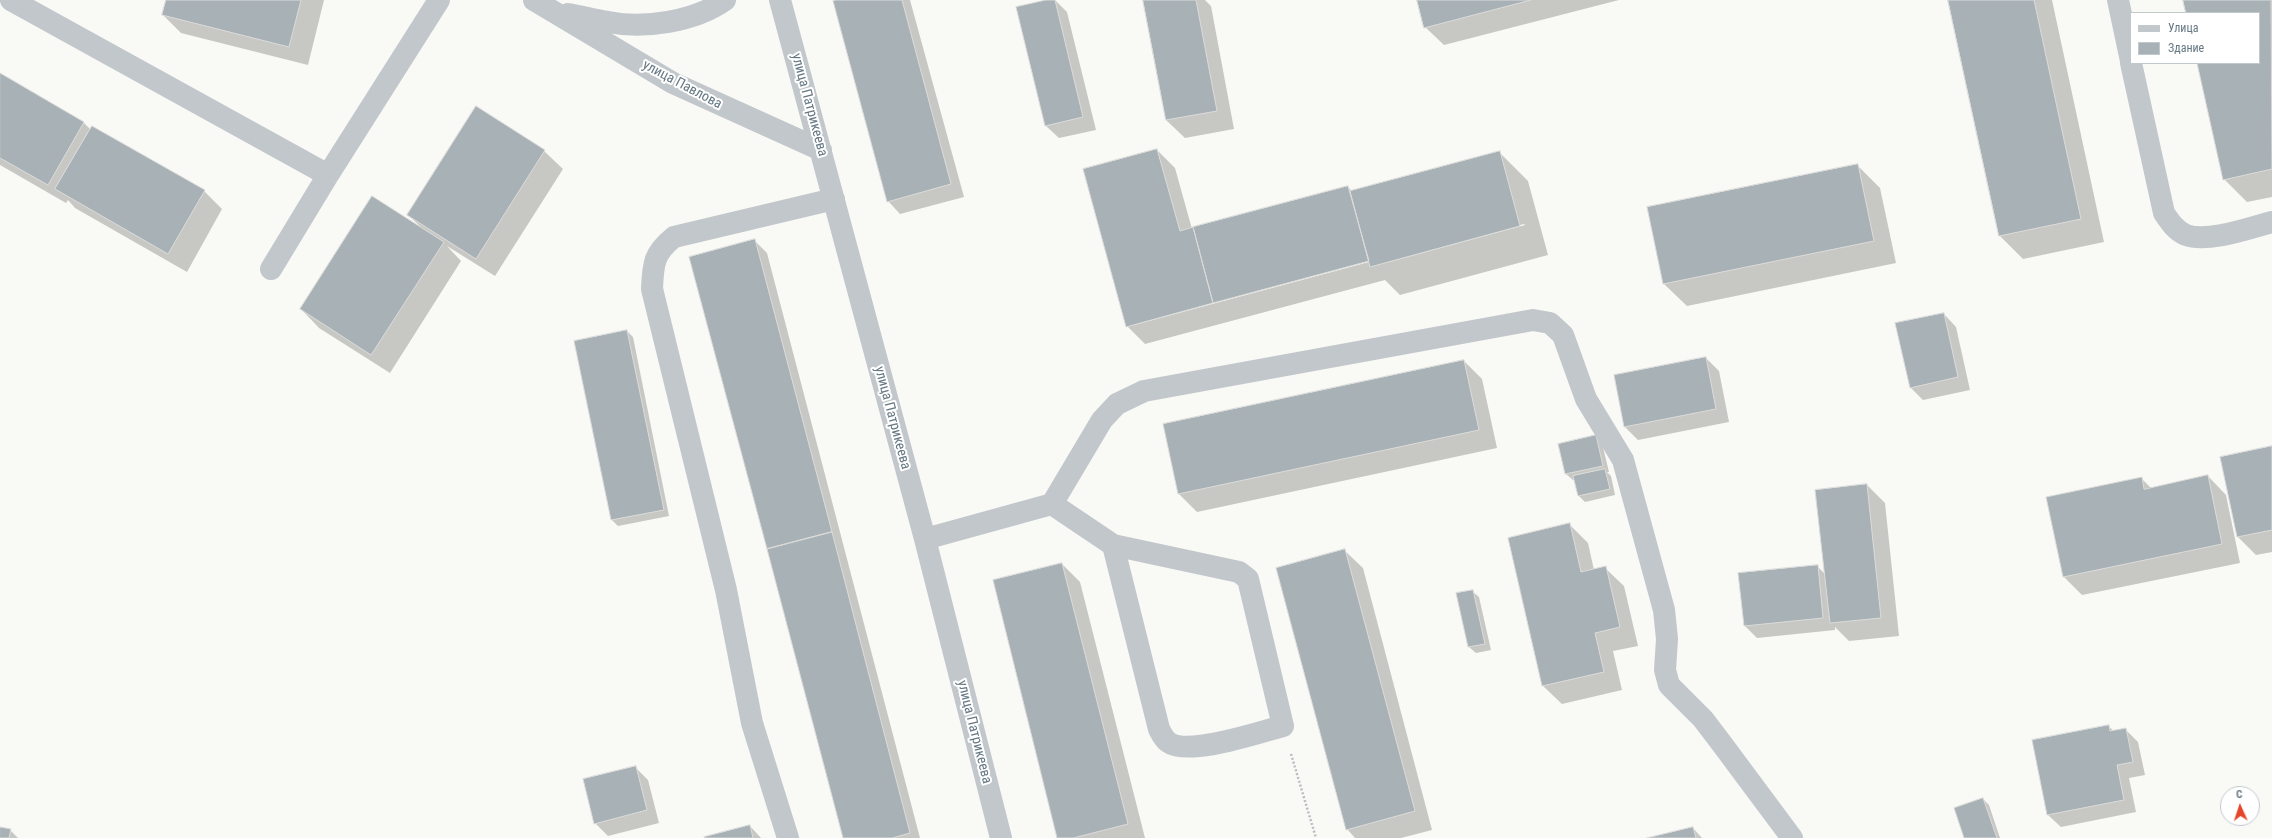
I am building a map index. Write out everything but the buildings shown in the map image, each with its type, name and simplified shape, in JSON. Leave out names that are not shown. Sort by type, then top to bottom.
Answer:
[{"type":"street","points":[[11,0],[328,175]]},
{"type":"street","points":[[270,269],[439,0]]},
{"type":"street","name":"улица Павлова","points":[[541,4],[608,22],[628,24],[660,22],[689,16],[725,0]]},
{"type":"street","name":"улица Патрикеева","points":[[780,0],[925,539],[1000,838]]},
{"type":"street","points":[[2118,0],[2130,57]]},
{"type":"street","name":"улица Павлова","points":[[541,4],[673,83],[821,150]]},
{"type":"street","points":[[2131,64],[2164,213],[2173,226],[2186,235],[2206,238],[2272,222]]},
{"type":"street","points":[[788,838],[752,723],[726,590],[652,289],[653,265],[660,248],[674,237],[834,199]]},
{"type":"street","points":[[925,539],[1052,504],[1102,420],[1117,404],[1144,392],[1533,320],[1550,323],[1563,335],[1586,400],[1623,460],[1664,610],[1667,639],[1665,670],[1669,685],[1703,720],[1792,838]]},
{"type":"street","points":[[1052,504],[1113,545],[1239,572],[1248,579],[1283,726],[1200,747],[1182,747],[1168,742],[1159,729],[1113,545]]},
{"type":"path","points":[[1283,726],[1316,838]]}]
